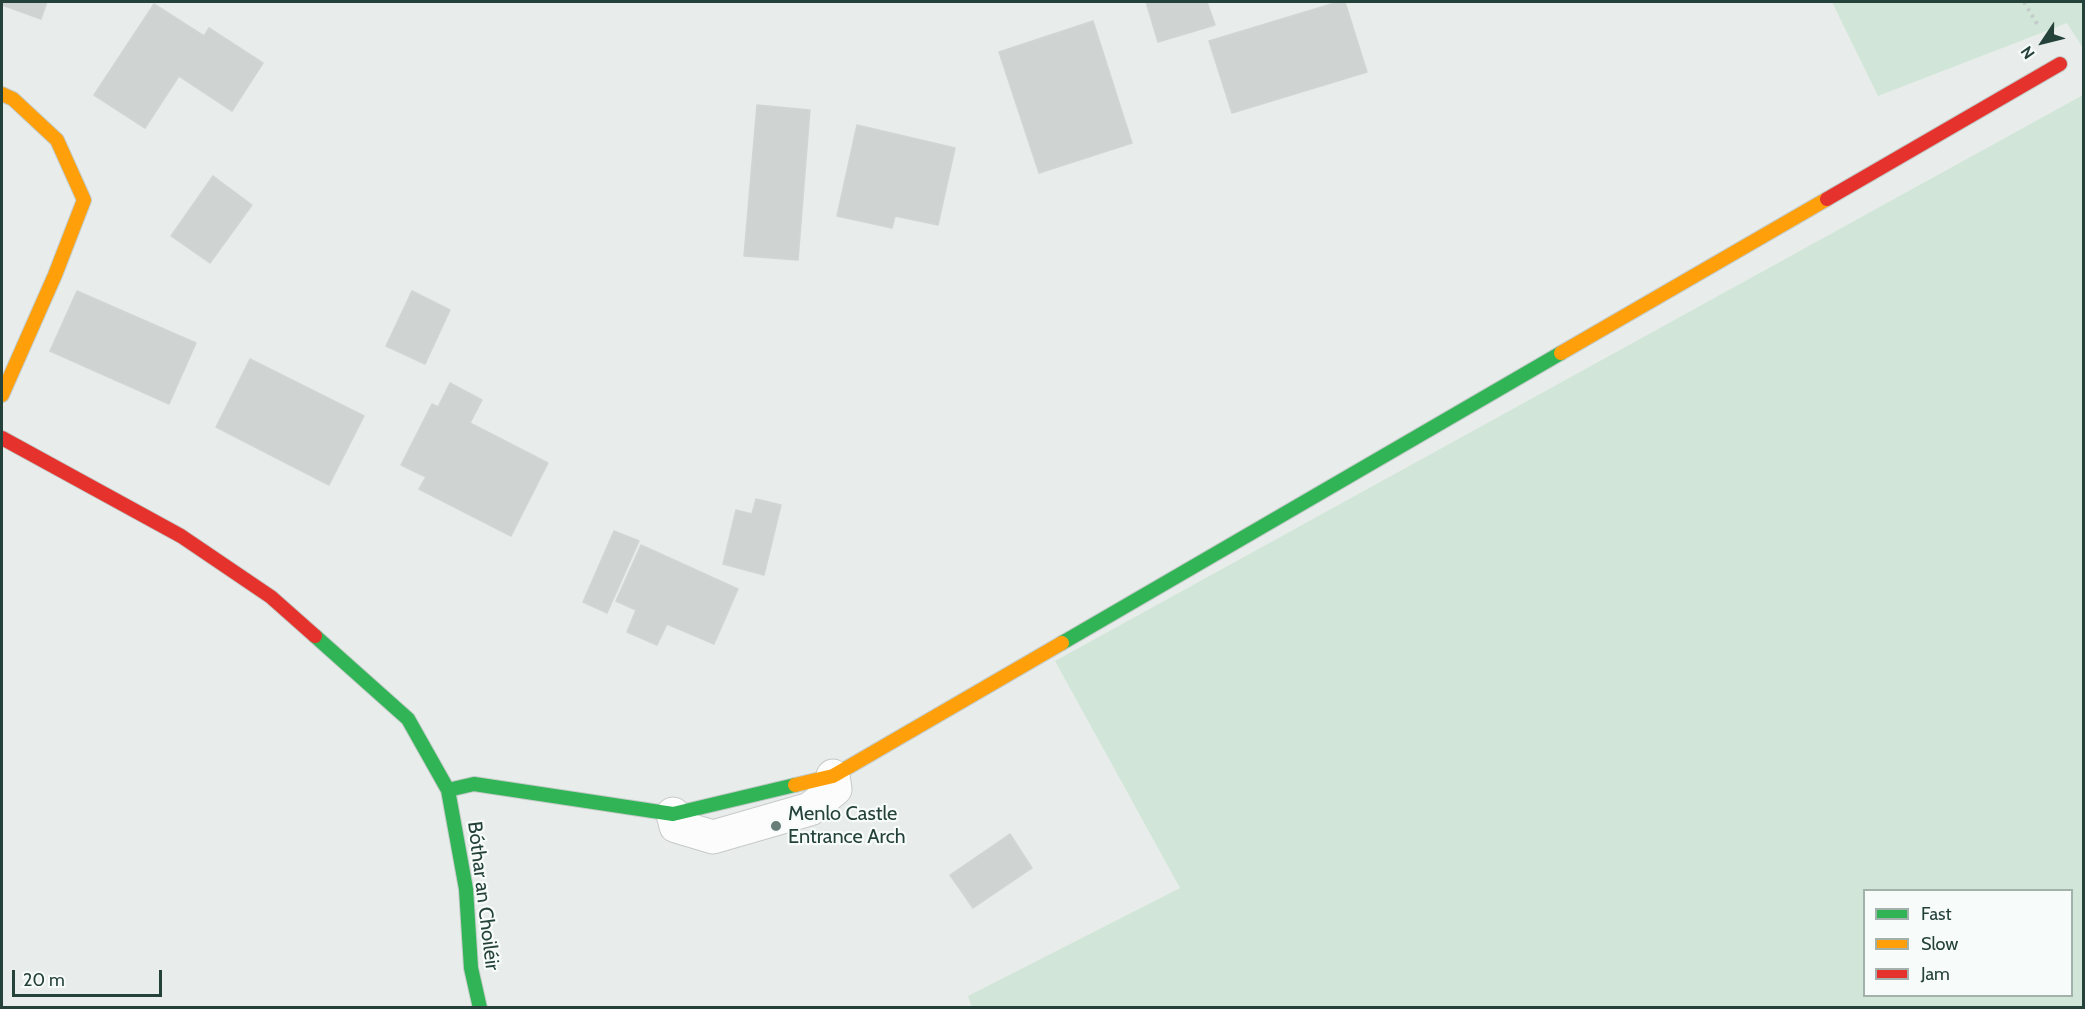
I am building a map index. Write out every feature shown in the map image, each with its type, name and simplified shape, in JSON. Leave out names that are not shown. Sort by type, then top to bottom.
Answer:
[{"type":"street","points":[[448,790],[474,784],[673,814],[676,826],[713,837],[810,809],[835,789],[833,776],[2060,64]]},
{"type":"street","points":[[2,94],[13,99],[57,140],[84,200],[55,275],[2,395]]},
{"type":"street","name":"Bóthar an Choiléir","points":[[2,438],[181,536],[271,597],[408,719],[448,790],[466,890],[471,968],[480,1008]]},
{"type":"green space","points":[[1832,2],[2083,2],[2083,48],[2067,23],[1878,96]]},
{"type":"green space","points":[[2083,95],[2083,1007],[972,1008],[968,996],[1180,888],[1055,661]]},
{"type":"building","points":[[2,2],[47,2],[41,19],[2,5]]},
{"type":"building","points":[[1146,2],[1207,2],[1215,25],[1158,42]]},
{"type":"building","points":[[1338,2],[1345,2],[1367,72],[1232,113],[1209,41]]},
{"type":"building","points":[[154,4],[204,36],[209,28],[263,63],[232,111],[179,76],[145,128],[94,95]]},
{"type":"building","points":[[1093,21],[1132,143],[1039,173],[999,52]]},
{"type":"building","points":[[757,105],[810,110],[798,260],[744,256]]},
{"type":"building","points":[[857,125],[955,148],[938,225],[895,216],[892,228],[837,216]]},
{"type":"building","points":[[213,176],[252,205],[210,263],[171,236]]},
{"type":"building","points":[[77,291],[196,343],[169,404],[50,351]]},
{"type":"building","points":[[412,291],[450,310],[425,364],[386,346]]},
{"type":"building","points":[[250,359],[364,416],[329,485],[216,427]]},
{"type":"building","points":[[450,383],[482,400],[470,423],[548,463],[511,536],[419,489],[426,477],[401,465],[432,404],[438,407]]},
{"type":"building","points":[[756,499],[781,505],[764,575],[723,564],[736,510],[752,514]]},
{"type":"building","points":[[614,531],[639,541],[607,613],[583,602]]},
{"type":"building","points":[[641,545],[738,589],[714,644],[667,624],[657,645],[627,632],[636,610],[616,601]]},
{"type":"building","points":[[1010,834],[1032,868],[973,908],[950,875]]},
{"type":"traffic: fast","points":[[1062,643],[1561,353]]},
{"type":"traffic: fast","points":[[315,636],[408,719],[448,790],[466,889],[471,968],[480,1008]]},
{"type":"traffic: fast","points":[[448,790],[474,784],[673,814],[795,785]]},
{"type":"traffic: slow","points":[[2,94],[13,99],[57,140],[84,200],[55,275],[2,395]]},
{"type":"traffic: slow","points":[[1561,353],[1827,199]]},
{"type":"traffic: slow","points":[[795,785],[833,776],[1062,643]]},
{"type":"traffic: jam","points":[[1827,199],[2060,64]]},
{"type":"traffic: jam","points":[[2,438],[181,536],[271,597],[315,636]]},
{"type":"place","name":"Menlo Castle Entrance Arch","points":[[776,826]]}]
